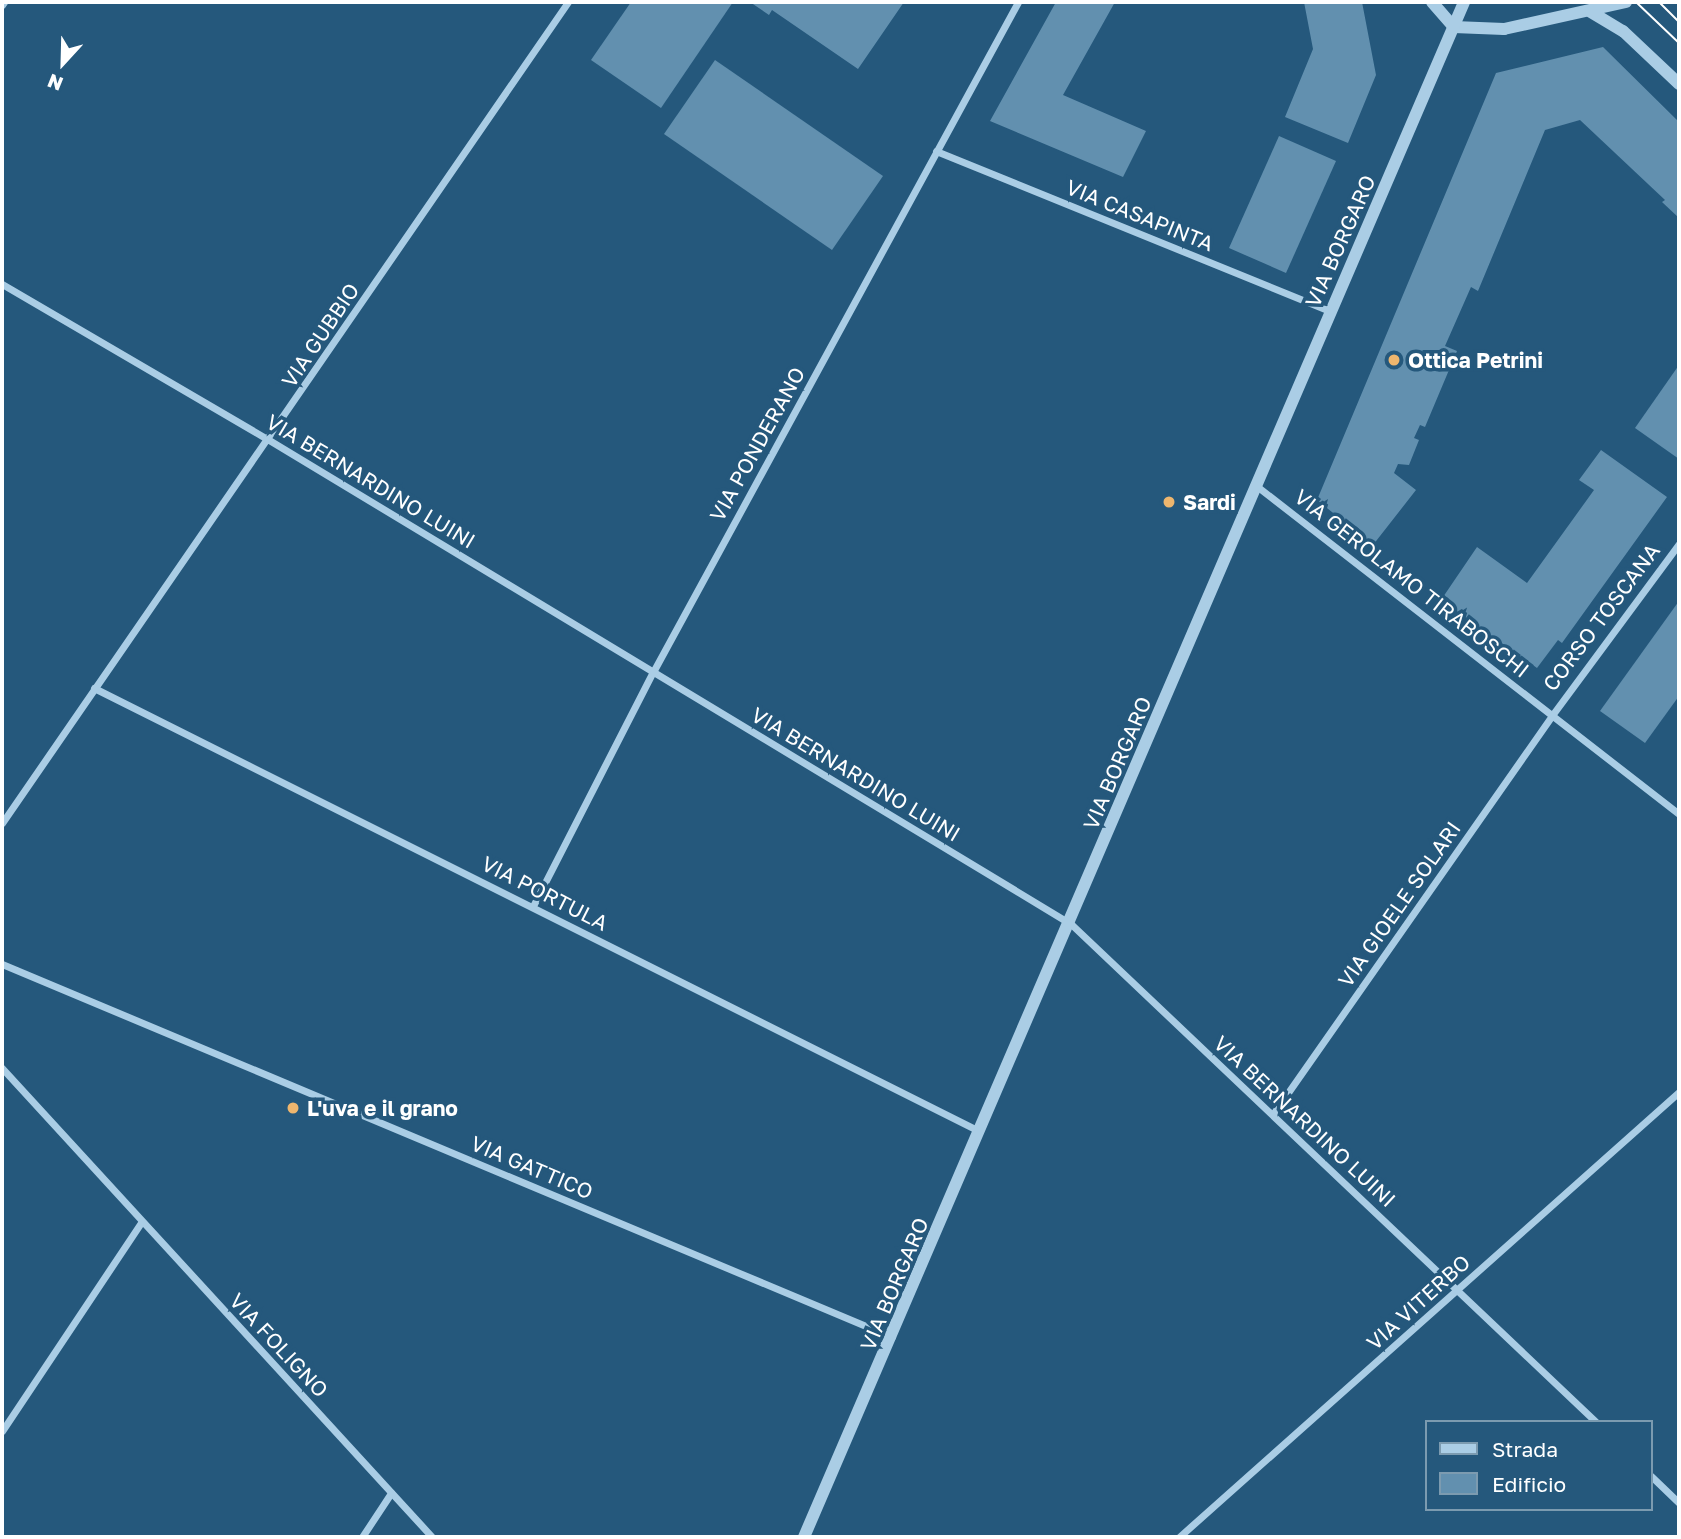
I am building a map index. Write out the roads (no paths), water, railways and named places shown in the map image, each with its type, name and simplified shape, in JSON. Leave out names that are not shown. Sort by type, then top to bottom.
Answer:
[{"type":"street","name":"VIA GUBBIO","points":[[2,823],[270,440],[568,2]]},
{"type":"street","name":"VIA PONDERANO","points":[[533,906],[653,672],[1018,2]]},
{"type":"street","points":[[1432,2],[1454,27],[1504,29],[1591,12],[1626,2]]},
{"type":"street","name":"VIA BORGARO","points":[[804,1537],[1071,925],[1254,484],[1464,2]]},
{"type":"street","points":[[1591,12],[1623,31],[1679,84]]},
{"type":"street","name":"VIA CASAPINTA","points":[[936,151],[1330,311]]},
{"type":"street","name":"VIA BERNARDINO LUINI","points":[[2,284],[270,440],[1071,925],[1458,1289],[1593,1420]]},
{"type":"street","name":"VIA GEROLAMO TIRABOSCHI","points":[[1254,484],[1553,713],[1679,814]]},
{"type":"street","name":"CORSO TOSCANA","points":[[1553,713],[1679,544]]},
{"type":"street","name":"VIA PORTULA","points":[[94,688],[979,1132]]},
{"type":"street","name":"VIA GIOELE SOLARI","points":[[1273,1114],[1553,713]]},
{"type":"street","name":"VIA GATTICO","points":[[2,964],[893,1338]]},
{"type":"street","name":"VIA FOLIGNO","points":[[2,1068],[432,1537]]},
{"type":"street","name":"VIA VITERBO","points":[[1179,1537],[1679,1092]]},
{"type":"street","points":[[2,1431],[142,1221]]},
{"type":"street","points":[[1653,1478],[1679,1503]]},
{"type":"street","points":[[362,1537],[391,1493]]},
{"type":"tram line","points":[[1636,2],[1679,43]]},
{"type":"tram line","points":[[1659,2],[1679,22]]},
{"type":"place","name":"Ottica Petrini","points":[[1394,360]]},
{"type":"place","name":"Sardi","points":[[1169,502]]},
{"type":"place","name":"L'uva e il grano","points":[[293,1108]]}]
